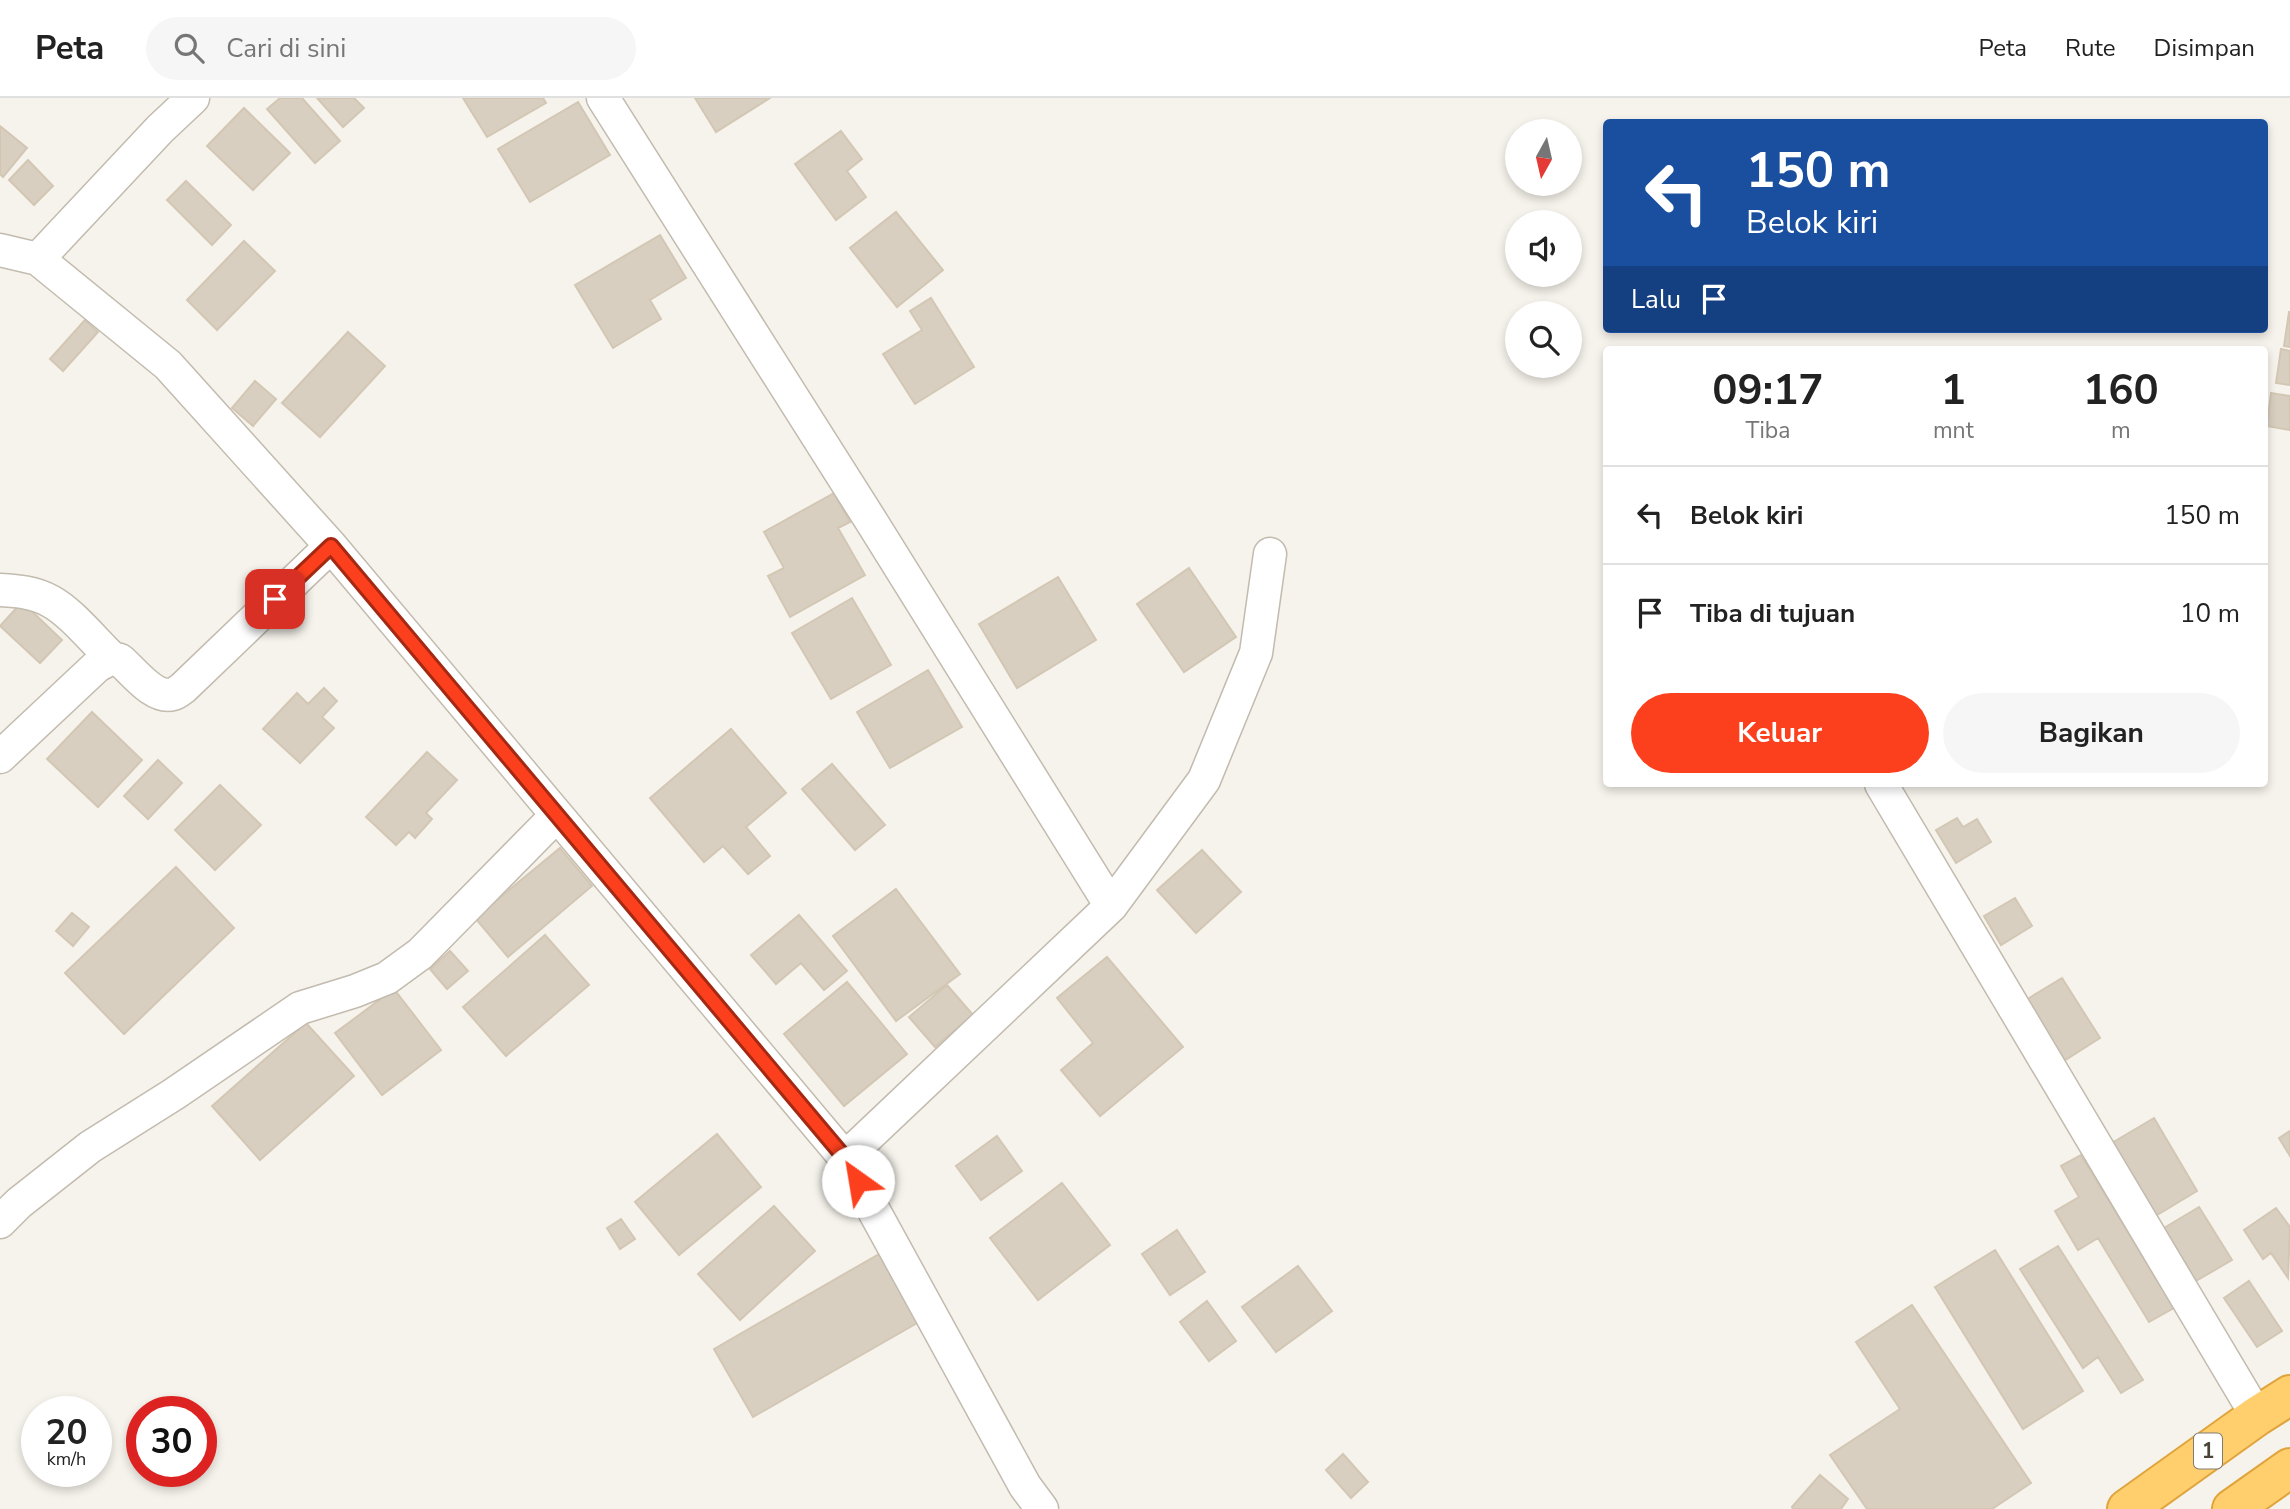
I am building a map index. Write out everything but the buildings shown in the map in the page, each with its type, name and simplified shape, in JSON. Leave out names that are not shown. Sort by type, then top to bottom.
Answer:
[{"type":"highway","name":"1","points":[[2127,1509],[2290,1395]]},
{"type":"highway","points":[[2232,1509],[2290,1468]]},
{"type":"street","points":[[38,259],[160,129],[193,98]]},
{"type":"street","points":[[603,98],[859,501],[1111,906]]},
{"type":"street","points":[[0,250],[38,259],[168,365],[331,546],[845,1158],[1025,1486],[1042,1509]]},
{"type":"street","points":[[0,590],[26,592],[50,601],[112,658],[120,660],[155,691],[173,695],[331,546]]},
{"type":"street","points":[[845,1158],[1111,906],[1203,780],[1256,653],[1270,554]]},
{"type":"street","points":[[0,757],[96,666],[112,658]]},
{"type":"street","points":[[1883,787],[2257,1416]]},
{"type":"street","points":[[0,1222],[19,1203],[90,1147],[174,1094],[300,1008],[387,978],[420,954],[557,815]]},
{"type":"route","points":[[275,599],[331,546],[845,1158],[858,1181]]}]
